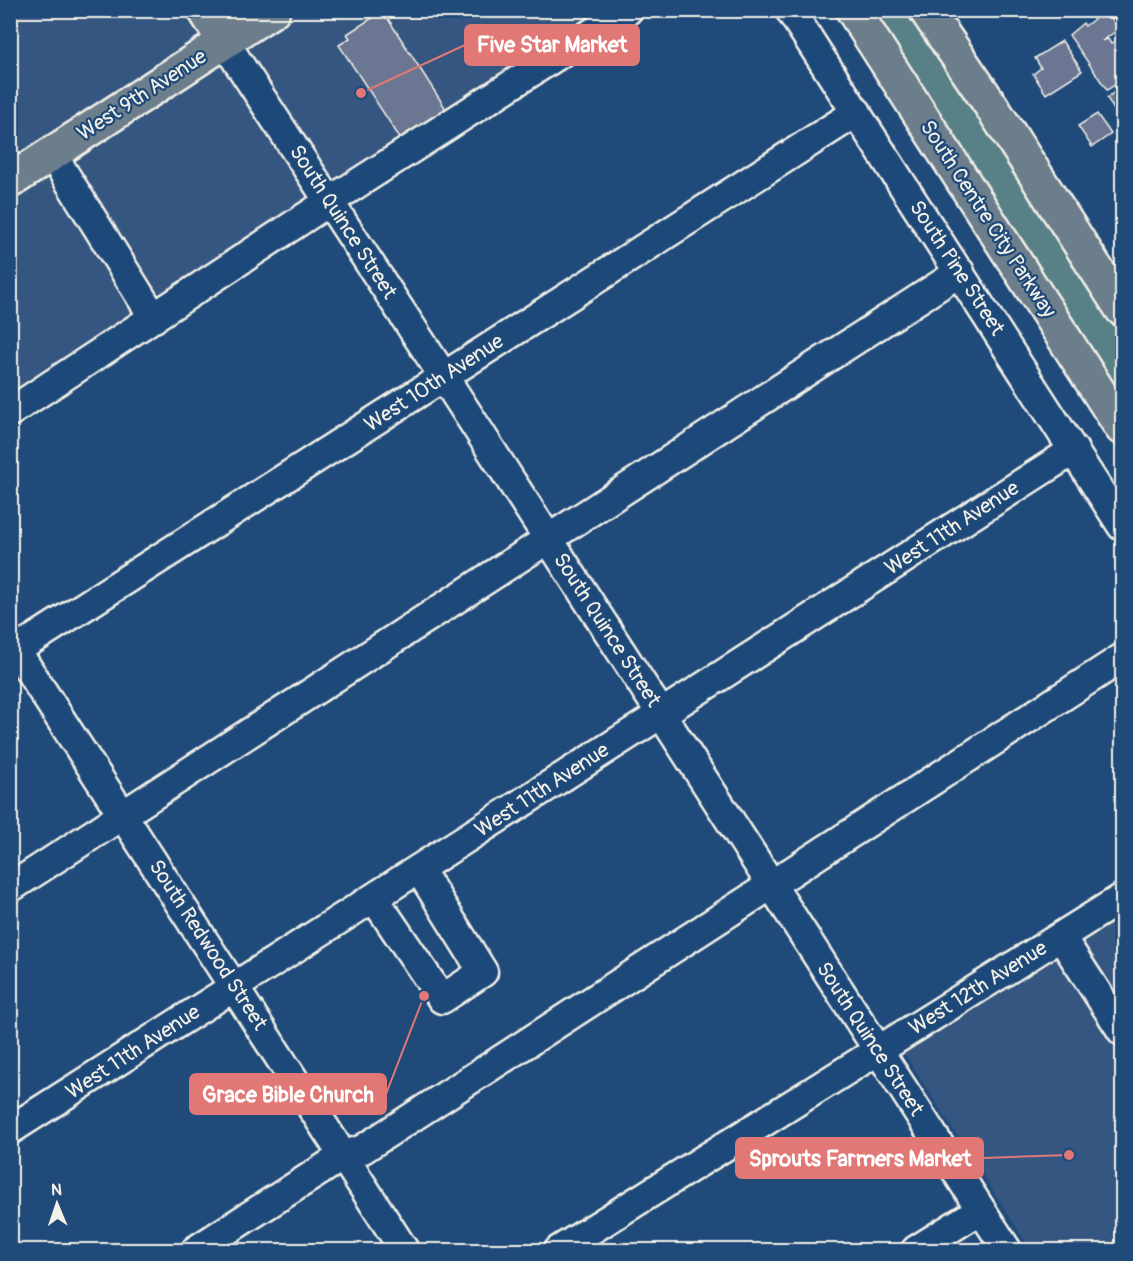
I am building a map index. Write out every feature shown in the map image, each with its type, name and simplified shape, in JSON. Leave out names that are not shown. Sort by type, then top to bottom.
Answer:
[{"type":"main road","name":"South Quince Street","points":[[205,10],[224,41]]},
{"type":"main road","name":"West 9th Avenue","points":[[10,181],[273,10]]},
{"type":"main road","name":"South Centre City Parkway","points":[[853,10],[1122,429]]},
{"type":"main road","points":[[926,10],[990,104],[1122,309]]},
{"type":"street","name":"South Pine Street","points":[[790,10],[1122,526]]},
{"type":"street","points":[[10,412],[615,14]]},
{"type":"street","name":"South Quince Street","points":[[224,41],[444,377],[1007,1251]]},
{"type":"street","name":"West 10th Avenue","points":[[12,648],[444,377],[857,112]]},
{"type":"street","points":[[52,154],[154,318]]},
{"type":"street","points":[[10,888],[549,541],[960,272]]},
{"type":"street","name":"West 11th Avenue","points":[[10,1130],[1074,450]]},
{"type":"street","name":"South Redwood Street","points":[[12,648],[124,816],[404,1251]]},
{"type":"street","points":[[196,1251],[343,1156],[373,1143],[772,887],[1122,658]]},
{"type":"street","points":[[374,898],[442,999],[483,972],[419,869]]},
{"type":"street","name":"West 12th Avenue","points":[[560,1251],[1122,898]]},
{"type":"street","points":[[1061,937],[1122,1031]]},
{"type":"street","points":[[916,1251],[980,1210]]},
{"type":"shaded area","points":[[11,11],[628,11],[11,412]]},
{"type":"shaded area","points":[[1122,912],[1122,1250],[1031,1250],[902,1050]]},
{"type":"green space","points":[[874,11],[904,11],[975,103],[1122,332],[1122,398]]},
{"type":"building","points":[[1106,10],[1119,29],[1102,41],[1108,39],[1111,44],[1116,41],[1122,51],[1122,80],[1107,90],[1069,35],[1083,23],[1085,26]]},
{"type":"building","points":[[383,11],[446,109],[400,138],[339,45],[350,38],[347,34]]},
{"type":"building","points":[[1062,41],[1082,71],[1046,94],[1033,74],[1041,68],[1035,58]]},
{"type":"building","points":[[1122,86],[1122,123],[1107,98]]},
{"type":"building","points":[[1097,114],[1111,134],[1092,147],[1078,126]]},
{"type":"place","name":"Five Star Market","points":[[361,93]]},
{"type":"place","name":"Grace Bible Church","points":[[424,996]]},
{"type":"place","name":"Sprouts Farmers Market","points":[[1069,1155]]}]
